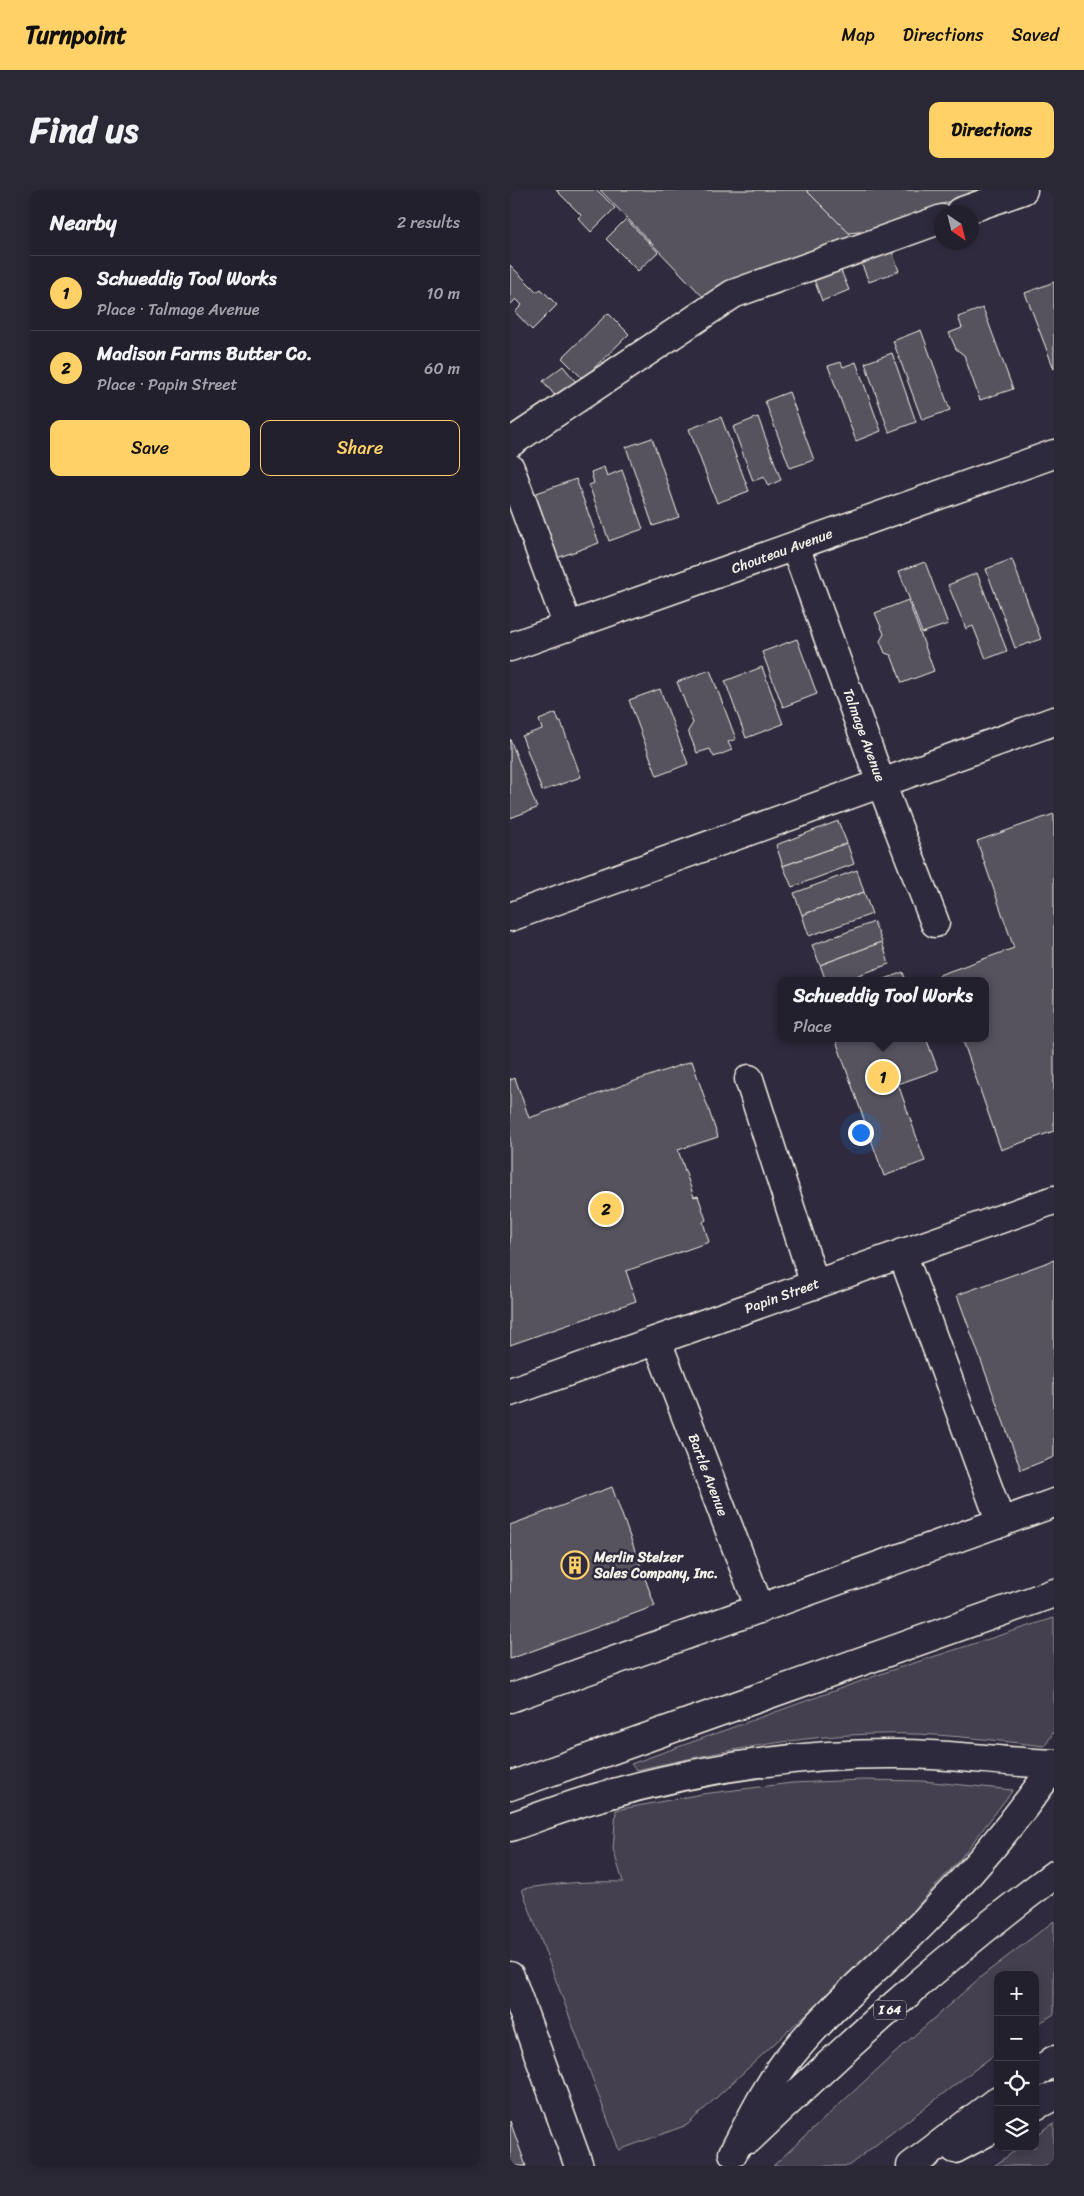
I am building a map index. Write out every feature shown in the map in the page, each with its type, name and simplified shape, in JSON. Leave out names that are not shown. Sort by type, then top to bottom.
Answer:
[{"type":"main road","points":[[979,205],[1023,190]]},
{"type":"main road","points":[[510,443],[733,294],[934,222]]},
{"type":"main road","name":"Chouteau Avenue","points":[[510,647],[1054,454]]},
{"type":"main road","points":[[510,468],[568,627]]},
{"type":"main road","name":"Talmage Avenue","points":[[795,546],[881,783],[935,923]]},
{"type":"main road","points":[[510,917],[1054,721]]},
{"type":"main road","points":[[748,1079],[815,1284]]},
{"type":"main road","name":"Papin Street","points":[[510,1392],[1054,1200]]},
{"type":"main road","points":[[902,1253],[1001,1523]]},
{"type":"main road","name":"Bartle Avenue","points":[[657,1341],[760,1608]]},
{"type":"main road","points":[[510,1698],[1054,1503]]},
{"type":"main road","points":[[510,1786],[1054,1593]]},
{"type":"main road","points":[[510,1827],[604,1796],[694,1774],[762,1763],[827,1756],[891,1754],[1054,1765]]},
{"type":"main road","points":[[727,2160],[766,2091],[790,2056],[816,2026],[925,1921],[965,1877],[1034,1794],[1054,1765]]},
{"type":"main road","name":"I 64","points":[[727,2160],[857,2038],[1054,1875]]},
{"type":"main road","points":[[510,1976],[579,2166]]},
{"type":"main road","points":[[1039,2071],[1054,2060]]},
{"type":"main road","points":[[1039,2104],[1054,2096]]},
{"type":"main road","points":[[911,2166],[994,2103]]},
{"type":"main road","points":[[922,2166],[994,2128]]},
{"type":"shaded area","points":[[1054,1618],[1054,1731],[1045,1746],[920,1734],[848,1735],[756,1746],[636,1770],[631,1764],[889,1671]]},
{"type":"shaded area","points":[[862,1780],[923,1781],[1013,1790],[960,1859],[892,1934],[687,2125],[619,2150],[522,1889],[572,1883],[623,1882],[613,1849],[616,1810],[702,1794],[792,1783]]},
{"type":"shaded area","points":[[1054,1921],[1054,2014],[1039,2023],[1039,1971],[994,1971],[994,2055],[848,2166],[773,2166],[908,2041],[983,1975]]},
{"type":"shaded area","points":[[1054,2123],[1054,2166],[994,2166],[1015,2151],[1039,2151],[1039,2133]]},
{"type":"building","points":[[556,190],[597,190],[615,208],[591,232],[578,218],[581,215]]},
{"type":"building","points":[[600,190],[806,190],[855,239],[711,305]]},
{"type":"building","points":[[806,190],[981,190],[940,205],[934,205],[934,207],[868,231],[849,233]]},
{"type":"building","points":[[626,219],[658,252],[638,271],[606,239]]},
{"type":"building","points":[[890,246],[899,271],[869,282],[859,258]]},
{"type":"building","points":[[510,265],[537,292],[541,289],[557,305],[532,330],[515,312],[522,305],[516,299],[510,305]]},
{"type":"building","points":[[839,266],[849,290],[822,301],[813,277]]},
{"type":"building","points":[[1054,282],[1054,369],[1025,293]]},
{"type":"building","points":[[983,308],[1013,389],[980,400],[964,355],[956,349],[949,333],[962,328],[958,317]]},
{"type":"building","points":[[608,313],[629,334],[583,379],[562,358]]},
{"type":"building","points":[[921,330],[950,410],[922,420],[893,341]]},
{"type":"building","points":[[892,353],[916,422],[889,432],[865,363]]},
{"type":"building","points":[[841,362],[843,367],[856,362],[881,431],[856,441],[828,366]]},
{"type":"building","points":[[563,366],[576,382],[556,397],[543,381]]},
{"type":"building","points":[[789,392],[814,460],[790,468],[765,401]]},
{"type":"building","points":[[721,417],[749,491],[717,503],[689,429]]},
{"type":"building","points":[[758,417],[781,480],[768,486],[764,477],[753,481],[733,427]]},
{"type":"building","points":[[652,438],[679,517],[653,526],[626,447]]},
{"type":"building","points":[[604,467],[607,476],[622,470],[643,529],[609,541],[589,485],[594,483],[591,472]]},
{"type":"building","points":[[576,479],[599,543],[554,559],[531,495]]},
{"type":"building","points":[[1012,559],[1041,639],[1015,648],[986,569]]},
{"type":"building","points":[[925,562],[948,624],[922,633],[899,571]]},
{"type":"building","points":[[977,573],[1007,651],[986,659],[973,626],[966,629],[948,585]]},
{"type":"building","points":[[908,600],[934,671],[902,683],[891,655],[885,653],[880,641],[884,634],[875,613]]},
{"type":"building","points":[[797,639],[817,694],[783,707],[762,652]]},
{"type":"building","points":[[762,667],[783,724],[746,738],[725,681]]},
{"type":"building","points":[[710,670],[736,739],[728,742],[732,750],[714,757],[710,749],[697,753],[688,731],[693,723],[677,682]]},
{"type":"building","points":[[660,689],[688,764],[657,776],[629,700]]},
{"type":"building","points":[[556,713],[581,777],[542,791],[522,736],[542,729],[539,720]]},
{"type":"building","points":[[510,739],[537,808],[510,818]]},
{"type":"building","points":[[1054,814],[1054,1131],[1001,1150],[963,1042],[989,1042],[989,977],[940,977],[939,975],[1014,948],[977,841]]},
{"type":"building","points":[[838,821],[847,843],[783,866],[776,845]]},
{"type":"building","points":[[847,843],[854,864],[792,887],[783,866]]},
{"type":"building","points":[[857,870],[864,892],[802,915],[794,893]]},
{"type":"building","points":[[864,892],[872,914],[809,936],[802,915]]},
{"type":"building","points":[[874,922],[882,942],[820,965],[812,945]]},
{"type":"building","points":[[882,942],[889,964],[854,977],[824,977],[820,965]]},
{"type":"building","points":[[903,972],[905,977],[890,977]]},
{"type":"building","points":[[836,1042],[928,1042],[938,1070],[898,1084],[925,1161],[884,1176]]},
{"type":"building","points":[[692,1061],[718,1137],[678,1150],[694,1197],[698,1196],[706,1220],[703,1222],[709,1242],[626,1271],[636,1301],[510,1345],[510,1078],[511,1080],[515,1078],[529,1118]]},
{"type":"building","points":[[1054,1260],[1054,1457],[1021,1470],[957,1295]]},
{"type":"building","name":"Merlin Stelzer Sales Company, Inc.","points":[[612,1487],[655,1606],[510,1659],[510,1525]]},
{"type":"building","points":[[510,2121],[526,2166],[510,2166]]},
{"type":"place","name":"Schueddig Tool Works","points":[[883,1077]]},
{"type":"place","name":"Madison Farms Butter Co.","points":[[606,1209]]},
{"type":"place","name":"Merlin Stelzer Sales Company, Inc.","points":[[575,1565]]}]
